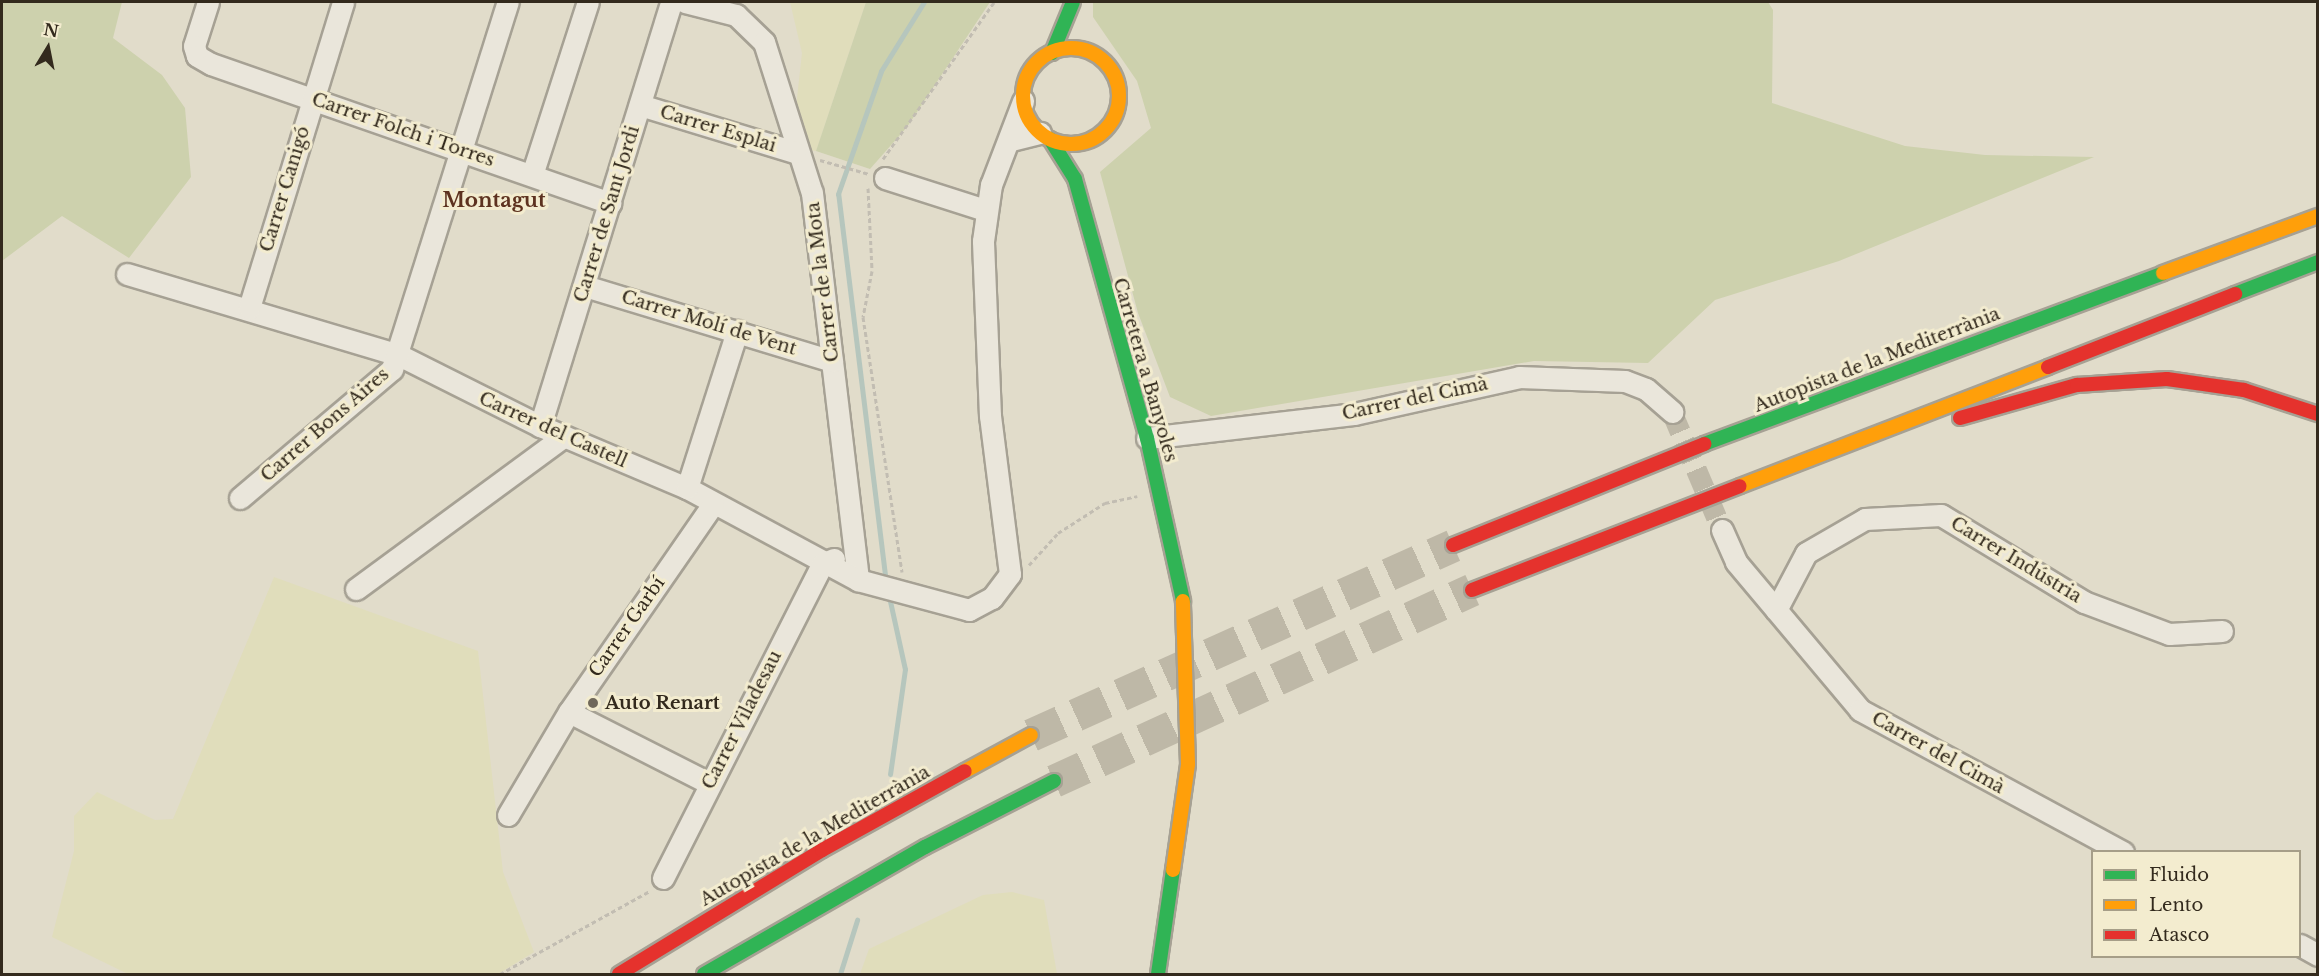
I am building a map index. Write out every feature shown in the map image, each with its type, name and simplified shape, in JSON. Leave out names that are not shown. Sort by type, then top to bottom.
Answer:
[{"type":"main road","points":[[1072,4],[1052,53],[1028,75],[1023,102],[1045,136],[1071,144],[1096,137]]},
{"type":"main road","points":[[1072,4],[1096,56],[1113,73],[1119,96],[1113,120],[1096,137],[1075,179]]},
{"type":"main road","points":[[1052,53],[1070,48],[1096,56]]},
{"type":"main road","name":"Carretera a Banyoles","points":[[1045,136],[1075,179],[1147,438],[1179,572],[1188,641],[1188,764],[1158,975]]},
{"type":"main road","name":"Autopista de la Mediterrània","points":[[1453,545],[2136,281],[2318,216]]},
{"type":"main road","points":[[2136,281],[2264,219]]},
{"type":"main road","points":[[1472,590],[1582,543],[2318,262]]},
{"type":"main road","points":[[1582,543],[1905,434],[2076,385],[2196,382],[2244,390],[2318,414]]},
{"type":"main road","name":"Autopista de la Mediterrània","points":[[619,975],[822,850],[1031,735]]},
{"type":"main road","points":[[704,975],[925,847],[1054,781]]},
{"type":"street","name":"Carrer Folch i Torres","points":[[208,2],[194,46],[197,57],[610,203]]},
{"type":"street","name":"Carrer Canigó","points":[[249,308],[343,2]]},
{"type":"street","name":"Carrer Bons Aires","points":[[240,498],[392,369],[399,355],[508,2]]},
{"type":"street","points":[[532,175],[588,2]]},
{"type":"street","name":"Carrer de Sant Jordi","points":[[540,426],[671,2]]},
{"type":"street","name":"Carrer de la Mota","points":[[685,2],[736,15],[751,25],[764,42],[795,152],[816,210],[855,550],[867,583]]},
{"type":"street","points":[[1010,563],[990,416],[985,210],[991,185],[1011,140],[1023,102]]},
{"type":"street","name":"Carrer Esplai","points":[[640,105],[795,152]]},
{"type":"street","points":[[1011,140],[1045,136]]},
{"type":"street","points":[[877,176],[985,210]]},
{"type":"street","name":"Carrer del Castell","points":[[127,274],[249,308],[399,355],[540,426],[687,488],[822,564],[867,583],[901,589],[969,610],[1001,590],[1010,563]]},
{"type":"street","name":"Carrer Molí de Vent","points":[[585,286],[832,361]]},
{"type":"street","points":[[687,488],[736,331]]},
{"type":"street","name":"Carrer del Cimà","points":[[1147,438],[1354,414],[1520,377],[1624,381],[1646,389],[1672,412]]},
{"type":"street","points":[[356,589],[564,436]]},
{"type":"street","name":"Carrer Garbí","points":[[508,815],[568,712],[713,504]]},
{"type":"street","name":"Carrer Indústria","points":[[1776,610],[1806,553],[1816,547],[1865,519],[1941,515],[2084,602],[2169,634],[2222,631]]},
{"type":"street","name":"Carrer del Cimà","points":[[1722,530],[1736,562],[1860,710],[2119,850]]},
{"type":"street","points":[[822,564],[855,550]]},
{"type":"street","name":"Carrer Viladesau","points":[[663,878],[709,783],[822,564]]},
{"type":"street","points":[[568,712],[709,783]]},
{"type":"street","points":[[2301,946],[2318,955]]},
{"type":"path","points":[[901,589],[863,317],[872,271],[866,211],[877,176],[994,2]]},
{"type":"path","points":[[816,158],[877,176]]},
{"type":"path","points":[[1010,563],[1029,566],[1058,533],[1105,503],[1147,493]]},
{"type":"path","points":[[500,975],[652,890],[663,878]]},
{"type":"shaded area","points":[[790,2],[866,2],[816,151],[804,149],[795,116],[802,53]]},
{"type":"shaded area","points":[[274,577],[478,651],[503,872],[534,952],[498,974],[128,974],[52,937],[74,851],[74,816],[97,792],[155,820],[173,819]]},
{"type":"shaded area","points":[[1012,892],[1044,900],[1057,974],[860,974],[869,949],[983,895]]},
{"type":"green space","points":[[2,2],[122,2],[113,38],[162,75],[185,108],[191,177],[129,258],[62,216],[2,261]]},
{"type":"green space","points":[[866,2],[990,2],[907,127],[870,169],[816,151]]},
{"type":"green space","points":[[1093,2],[1768,2],[1773,10],[1772,103],[1905,146],[1985,155],[2094,157],[1839,261],[1715,300],[1648,363],[1534,361],[1211,416],[1170,397],[1138,313],[1100,172],[1151,128],[1137,81],[1093,17]]},
{"type":"waterway","points":[[886,583],[838,194],[881,71],[924,2]]},
{"type":"waterway","points":[[888,592],[905,669],[890,774]]},
{"type":"waterway","points":[[840,974],[857,920]]},
{"type":"tunnel","points":[[1672,412],[1722,530]]},
{"type":"tunnel","points":[[1031,735],[1453,545]]},
{"type":"tunnel","points":[[1054,781],[1472,590]]},
{"type":"traffic: fast","points":[[1052,53],[1073,2]]},
{"type":"traffic: fast","points":[[1050,139],[1075,179],[1147,438],[1183,601]]},
{"type":"traffic: fast","points":[[2235,294],[2318,262]]},
{"type":"traffic: fast","points":[[1704,444],[2163,273]]},
{"type":"traffic: fast","points":[[704,974],[925,847],[1054,781]]},
{"type":"traffic: fast","points":[[1158,974],[1173,870]]},
{"type":"traffic: slow","points":[[1071,48],[1089,52],[1105,62],[1115,78],[1119,96],[1115,114],[1105,130],[1089,140],[1071,144],[1053,140],[1037,130],[1027,114],[1023,96],[1027,78],[1037,62],[1053,52],[1071,48]]},
{"type":"traffic: slow","points":[[2163,273],[2318,216]]},
{"type":"traffic: slow","points":[[1740,486],[2048,367]]},
{"type":"traffic: slow","points":[[1173,870],[1188,764],[1183,601]]},
{"type":"traffic: slow","points":[[965,771],[1031,735]]},
{"type":"traffic: jam","points":[[2048,367],[2235,294]]},
{"type":"traffic: jam","points":[[1960,418],[2077,385],[2167,379],[2244,390],[2318,414]]},
{"type":"traffic: jam","points":[[1453,545],[1704,444]]},
{"type":"traffic: jam","points":[[1472,590],[1740,486]]},
{"type":"traffic: jam","points":[[619,974],[822,850],[965,771]]},
{"type":"place","name":"Auto Renart","points":[[593,703]]},
{"type":"district","name":"Montagut","points":[[494,200]]}]
